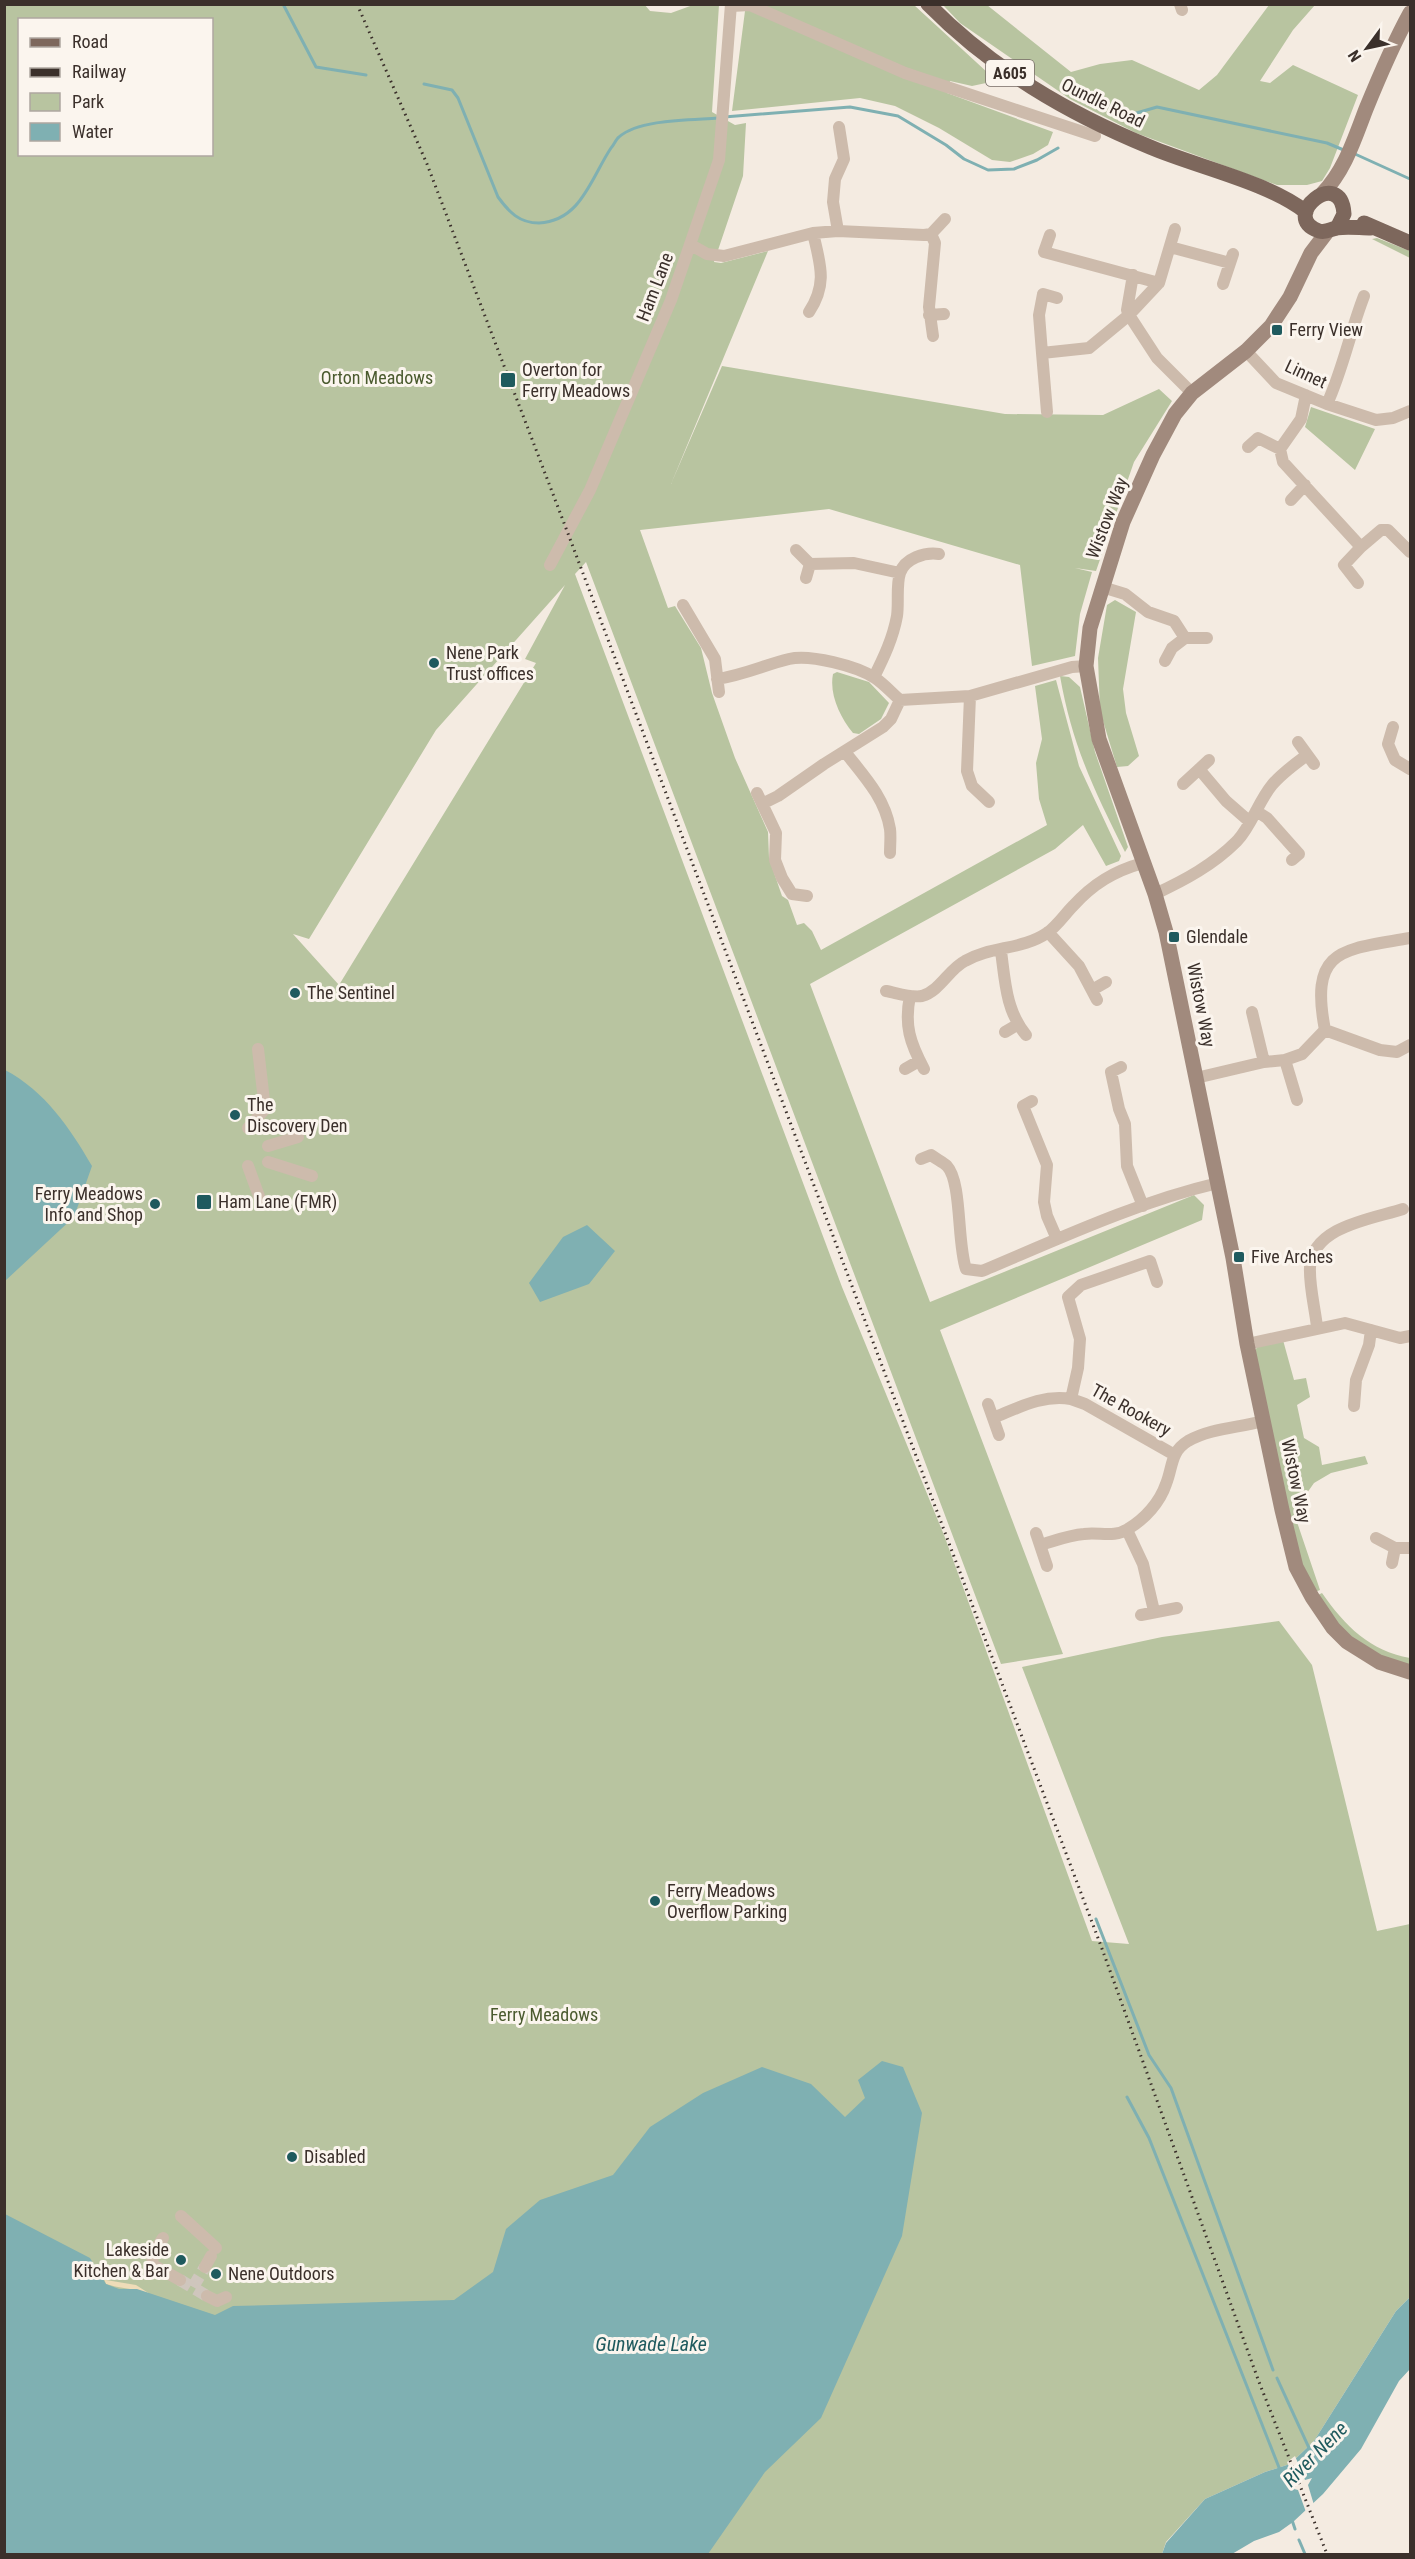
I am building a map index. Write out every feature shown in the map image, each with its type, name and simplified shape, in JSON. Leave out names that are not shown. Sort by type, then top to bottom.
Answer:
[{"type":"main road","name":"Oundle Road","points":[[928,4],[944,21],[1011,74],[1060,106],[1096,134],[1150,147],[1313,207]]},
{"type":"main road","points":[[1371,228],[1316,229],[1313,207],[1331,194],[1371,228],[1410,243]]},
{"type":"main road","points":[[1332,230],[1343,219],[1342,205]]},
{"type":"street","points":[[731,5],[750,5],[905,73],[1096,134]]},
{"type":"street","name":"Ham Lane","points":[[550,565],[590,490],[671,300],[719,160],[731,5]]},
{"type":"street","points":[[1313,207],[1332,184],[1345,163],[1378,80],[1409,20]]},
{"type":"street","points":[[838,231],[833,202],[835,179],[844,159],[839,127]]},
{"type":"street","points":[[1342,205],[1345,163]]},
{"type":"street","name":"Wistow Way","points":[[1311,253],[1313,207]]},
{"type":"street","points":[[691,245],[706,254],[724,256],[813,233],[838,231],[874,234],[931,234],[945,219]]},
{"type":"street","points":[[1042,352],[1089,348],[1129,315],[1159,283],[1175,229]]},
{"type":"street","name":"Wistow Way","points":[[1332,230],[1311,253],[1290,297],[1277,317],[1246,351],[1192,393],[1175,414],[1123,522],[1090,628],[1086,666],[1099,739],[1155,894],[1166,932],[1218,1183],[1247,1344],[1296,1567],[1312,1597],[1333,1628],[1347,1642],[1379,1662],[1410,1672]]},
{"type":"street","points":[[809,312],[823,301],[822,276],[813,233]]},
{"type":"street","points":[[931,234],[935,243],[929,315],[933,336]]},
{"type":"street","points":[[1050,235],[1043,256],[1133,275],[1159,283]]},
{"type":"street","points":[[1170,247],[1231,259],[1223,284]]},
{"type":"street","points":[[1133,275],[1127,310],[1129,315],[1157,358],[1192,393]]},
{"type":"street","points":[[1047,412],[1039,315],[1043,294],[1057,298]]},
{"type":"street","name":"Linnet","points":[[1327,404],[1346,356],[1349,334],[1364,296]]},
{"type":"street","points":[[929,315],[944,314]]},
{"type":"street","name":"Linnet","points":[[1246,351],[1276,383],[1327,404],[1376,420],[1392,418],[1410,411]]},
{"type":"street","points":[[1306,395],[1301,419],[1280,449],[1283,462],[1361,547]]},
{"type":"street","points":[[1248,447],[1258,438],[1280,449]]},
{"type":"street","points":[[1291,500],[1305,485]]},
{"type":"street","points":[[1358,583],[1340,565],[1381,530],[1388,530],[1410,552]]},
{"type":"street","points":[[796,550],[810,564],[854,563],[900,573]]},
{"type":"street","points":[[874,677],[893,633],[897,615],[900,573],[906,565],[919,556],[930,553],[939,554]]},
{"type":"street","points":[[806,578],[810,564]]},
{"type":"street","points":[[1102,587],[1125,594],[1148,612],[1169,617],[1185,638]]},
{"type":"street","points":[[683,605],[715,659],[718,686],[792,658],[807,658],[845,666],[874,677],[900,700],[970,696],[1086,666]]},
{"type":"street","points":[[1165,661],[1172,648],[1185,638],[1207,638]]},
{"type":"street","points":[[970,696],[968,771],[972,786],[989,802]]},
{"type":"street","points":[[807,896],[792,894],[782,878],[776,860],[776,833],[760,798],[778,796],[883,727],[891,719],[900,700]]},
{"type":"street","points":[[1393,727],[1388,744],[1395,760],[1410,769]]},
{"type":"street","points":[[1155,894],[1192,878],[1237,840],[1271,786],[1283,773],[1311,759],[1298,742]]},
{"type":"street","points":[[845,752],[873,785],[882,803],[890,830],[890,853]]},
{"type":"street","points":[[1183,784],[1209,760]]},
{"type":"street","points":[[1199,769],[1226,801],[1253,817],[1267,818],[1299,854],[1292,860]]},
{"type":"street","points":[[886,992],[922,996],[935,989],[964,961],[983,952],[1001,951],[1026,944],[1048,932],[1078,900],[1112,873],[1143,863]]},
{"type":"street","points":[[1048,932],[1079,966],[1094,995],[1106,982]]},
{"type":"street","points":[[1325,1030],[1321,980],[1330,963],[1350,949],[1410,938]]},
{"type":"street","points":[[1001,951],[1007,995],[1017,1025],[1026,1035]]},
{"type":"street","points":[[905,1069],[921,1065],[909,1036],[906,1015],[910,996]]},
{"type":"street","points":[[1252,1012],[1264,1062]]},
{"type":"street","points":[[1005,1032],[1017,1025]]},
{"type":"street","points":[[1196,1078],[1264,1062],[1285,1060],[1302,1054],[1325,1030]]},
{"type":"street","points":[[1325,1030],[1380,1050],[1397,1052],[1410,1045]]},
{"type":"street","points":[[248,1128],[265,1109],[258,1049]]},
{"type":"street","points":[[1285,1060],[1297,1100]]},
{"type":"street","points":[[1111,1072],[1119,1109],[1125,1124],[1127,1166],[1143,1206]]},
{"type":"street","points":[[1023,1106],[1047,1165],[1044,1202],[1047,1216],[1057,1239]]},
{"type":"street","points":[[268,1146],[298,1137]]},
{"type":"street","points":[[929,1153],[949,1168],[958,1194],[960,1244],[966,1269],[982,1271],[1143,1206],[1184,1191],[1218,1183]]},
{"type":"street","points":[[268,1162],[312,1176]]},
{"type":"street","points":[[248,1166],[260,1199]]},
{"type":"street","points":[[1317,1328],[1310,1267],[1313,1253],[1324,1238],[1344,1228],[1403,1209]]},
{"type":"street","name":"The Rookery","points":[[1071,1399],[1080,1340],[1068,1297],[1081,1285],[1150,1261],[1157,1282]]},
{"type":"street","points":[[1247,1344],[1346,1323],[1400,1338],[1410,1336]]},
{"type":"street","points":[[1354,1406],[1356,1380],[1369,1345],[1371,1330]]},
{"type":"street","name":"The Rookery","points":[[993,1418],[1040,1400],[1059,1397],[1071,1399],[1085,1404],[1173,1454]]},
{"type":"street","points":[[988,1404],[999,1435]]},
{"type":"street","name":"The Rookery","points":[[1127,1530],[1156,1504],[1166,1485],[1173,1454],[1188,1442],[1210,1432],[1263,1421]]},
{"type":"street","points":[[1040,1545],[1072,1535],[1087,1533],[1104,1536],[1127,1530],[1143,1564],[1154,1611]]},
{"type":"street","points":[[1036,1533],[1047,1566]]},
{"type":"street","points":[[1376,1538],[1395,1548],[1410,1548]]},
{"type":"street","points":[[1392,1563],[1395,1548]]},
{"type":"street","points":[[1141,1615],[1177,1608]]},
{"type":"street","points":[[182,2216],[213,2253]]},
{"type":"street","points":[[163,2238],[152,2255],[153,2270],[180,2280]]},
{"type":"street","points":[[207,2296],[217,2301],[226,2297]]},
{"type":"green space","name":"Ferry Meadows","points":[[644,4],[650,11],[671,13],[693,5],[719,5],[712,112],[735,125],[746,123],[743,176],[714,262],[721,263],[768,251],[671,484],[722,366],[1005,414],[1103,415],[1159,389],[1172,401],[1134,462],[1096,571],[1075,568],[1092,572],[1080,614],[1075,656],[1032,666],[1020,565],[829,509],[640,530],[668,608],[675,606],[701,648],[712,693],[735,758],[768,832],[769,858],[782,896],[788,900],[797,925],[804,923],[812,931],[821,950],[1047,825],[1039,799],[1036,763],[1042,739],[1035,686],[1056,680],[1079,766],[1121,856],[1119,861],[1106,866],[1083,825],[1055,849],[810,984],[930,1302],[1194,1195],[1204,1205],[1202,1220],[940,1330],[1063,1654],[1001,1664],[586,562],[575,574],[842,1287],[944,1535],[1092,1941],[1129,1944],[1022,1667],[1162,1637],[1279,1621],[1312,1665],[1377,1931],[1410,1924],[1410,2297],[1396,2311],[1314,2441],[1290,2464],[1265,2472],[1205,2499],[1166,2542],[1162,2554],[5,2554],[5,5]],"holes":[[[565,585],[525,659],[536,663],[339,985],[293,934],[309,939],[436,730]]]},
{"type":"green space","points":[[743,5],[914,5],[988,73],[986,83],[972,86],[950,81],[947,93],[1053,132],[1048,145],[1033,154],[1010,162],[992,160],[939,128],[895,106],[860,98],[732,111],[745,11]]},
{"type":"green space","points":[[943,5],[987,5],[1071,72],[1100,64],[1132,60],[1199,90],[1217,75],[1269,5],[1315,5],[1293,30],[1260,81],[1270,83],[1293,65],[1358,95],[1330,168],[1322,181],[1307,185],[1277,185],[1136,133],[1070,99],[960,23]]},
{"type":"green space","points":[[1377,238],[1410,251],[1410,258],[1372,239]]},
{"type":"green space","points":[[1311,407],[1375,429],[1355,470],[1305,427]]},
{"type":"green space","points":[[1115,600],[1136,612],[1123,689],[1126,713],[1139,756],[1128,766],[1117,767],[1100,711],[1098,658],[1107,605]]},
{"type":"green space","points":[[837,672],[869,682],[889,703],[881,719],[859,734],[853,733],[844,720],[834,697],[832,682],[833,674]]},
{"type":"green space","points":[[1060,676],[1069,677],[1080,687],[1095,752],[1128,847],[1125,852],[1085,767],[1071,724]]},
{"type":"green space","points":[[1283,1340],[1294,1380],[1306,1378],[1310,1397],[1297,1405],[1304,1438],[1319,1447],[1322,1465],[1365,1456],[1368,1464],[1331,1473],[1314,1483],[1300,1503],[1297,1522],[1320,1590],[1315,1592],[1302,1565],[1294,1537],[1255,1351],[1258,1345]]},
{"type":"green space","points":[[1322,1593],[1349,1626],[1360,1635],[1383,1650],[1410,1658],[1410,1665],[1381,1657],[1343,1632],[1318,1595]]},
{"type":"sand","points":[[102,2274],[106,2280],[136,2285],[150,2294],[106,2284]]},
{"type":"water","points":[[5,1070],[32,1089],[55,1112],[75,1138],[92,1166],[74,1217],[5,1281]]},
{"type":"water","points":[[587,1225],[615,1251],[589,1284],[540,1302],[529,1283],[563,1237]]},
{"type":"water","name":"Gunwade Lake","points":[[882,2061],[903,2067],[922,2113],[902,2236],[821,2418],[765,2472],[708,2554],[5,2554],[5,2214],[90,2258],[106,2284],[119,2289],[137,2289],[215,2315],[233,2306],[454,2300],[493,2272],[506,2229],[540,2200],[613,2175],[650,2127],[703,2093],[762,2067],[811,2084],[845,2117],[865,2098],[858,2080]]},
{"type":"water","name":"River Nene","points":[[1410,2297],[1410,2369],[1399,2381],[1361,2449],[1323,2494],[1279,2532],[1254,2541],[1232,2554],[1162,2554],[1166,2543],[1205,2499],[1265,2472],[1290,2464],[1314,2441],[1396,2311]]},
{"type":"pier","points":[[1295,2456],[1305,2480],[1312,2478],[1308,2485],[1314,2505],[1306,2512],[1298,2490],[1294,2489],[1296,2485],[1287,2462]]},
{"type":"waterway","points":[[283,4],[316,67],[366,75]]},
{"type":"waterway","points":[[424,84],[452,90],[458,98],[498,197],[515,216],[539,223],[565,215],[575,206],[591,184],[617,139],[628,131],[666,121],[718,118]]},
{"type":"waterway","points":[[724,117],[850,107],[898,116],[946,145],[964,159],[988,170],[1014,169],[1058,148]]},
{"type":"waterway","points":[[1123,117],[1157,107],[1327,143],[1346,151]]},
{"type":"waterway","points":[[1355,154],[1410,179]]},
{"type":"waterway","points":[[1096,1919],[1149,2055],[1171,2088],[1273,2370]]},
{"type":"waterway","name":"River Nene","points":[[1127,2097],[1149,2138],[1280,2470]]},
{"type":"waterway","name":"River Nene","points":[[1277,2378],[1310,2450]]},
{"type":"waterway","points":[[1292,2520],[1295,2529]]},
{"type":"waterway","points":[[1299,2540],[1305,2554]]},
{"type":"tunnel","points":[[193,2287],[205,2267]]},
{"type":"tunnel","points":[[180,2280],[207,2296]]},
{"type":"railway","points":[[357,4],[427,164],[564,523],[1101,1946],[1259,2382],[1327,2554]]},
{"type":"place","name":"Ferry View","points":[[1277,330]]},
{"type":"place","name":"Overton for Ferry Meadows","points":[[508,380]]},
{"type":"place","name":"Nene Park Trust offices","points":[[434,663]]},
{"type":"place","name":"Glendale","points":[[1174,937]]},
{"type":"place","name":"The Sentinel","points":[[295,993]]},
{"type":"place","name":"The Discovery Den","points":[[235,1115]]},
{"type":"place","name":"Ham Lane (FMR)","points":[[204,1202]]},
{"type":"place","name":"Ferry Meadows Info and Shop","points":[[155,1204]]},
{"type":"place","name":"Five Arches","points":[[1239,1257]]},
{"type":"place","name":"Ferry Meadows Overflow Parking","points":[[655,1901]]},
{"type":"place","name":"Disabled","points":[[292,2157]]},
{"type":"place","name":"Lakeside Kitchen & Bar","points":[[181,2260]]},
{"type":"place","name":"Nene Outdoors","points":[[216,2274]]},
{"type":"park label","name":"Orton Meadows","points":[[377,378]]}]
